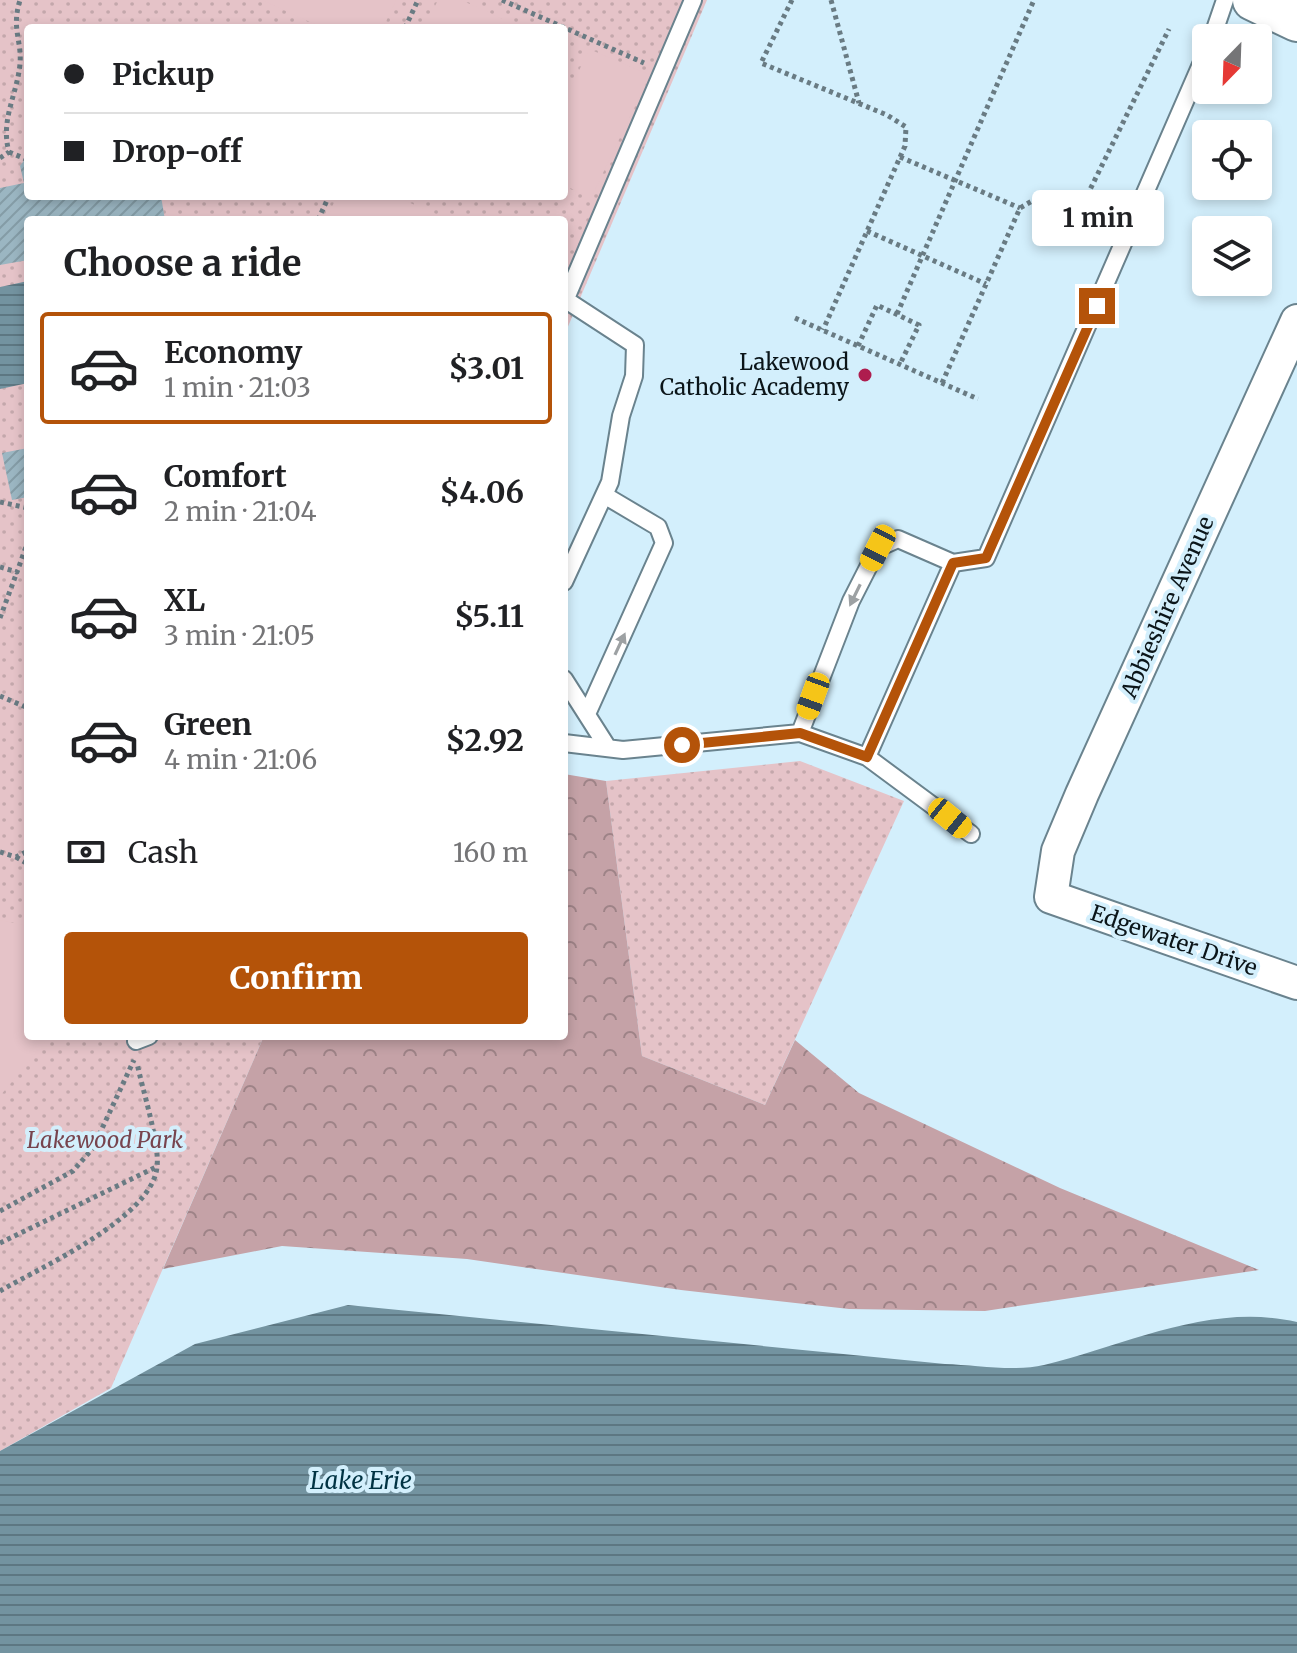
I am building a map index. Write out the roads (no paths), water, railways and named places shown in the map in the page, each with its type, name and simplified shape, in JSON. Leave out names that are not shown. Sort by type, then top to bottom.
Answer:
[{"type":"street","points":[[1253,0],[1297,21]]},
{"type":"street","name":"Abbieshire Avenue","points":[[1051,897],[1058,851],[1082,794],[1297,321]]},
{"type":"street","name":"Edgewater Drive","points":[[1051,897],[1297,983]]},
{"type":"lane","points":[[568,294],[693,0]]},
{"type":"lane","points":[[1217,24],[1225,0]]},
{"type":"lane","points":[[800,733],[851,601],[878,548],[898,539],[953,563],[986,558],[1192,85]]},
{"type":"lane","points":[[568,303],[635,345],[634,376],[621,416],[615,458],[604,495],[568,573]]},
{"type":"lane","points":[[587,714],[664,543],[658,527],[604,495]]},
{"type":"lane","points":[[867,757],[953,563]]},
{"type":"lane","points":[[568,685],[608,748]]},
{"type":"lane","points":[[568,743],[623,750],[800,733],[867,757],[971,834]]},
{"type":"water","points":[[24,282],[24,384],[0,389],[0,287]]},
{"type":"water","name":"Lake Erie","points":[[348,1305],[1008,1368],[1044,1365],[1169,1328],[1232,1317],[1265,1317],[1297,1322],[1297,1653],[0,1653],[0,1451],[195,1344]]},
{"type":"place","name":"Lakewood Catholic Academy","points":[[865,375]]},
{"type":"park label","name":"Lakewood Park","points":[[105,1140]]}]
